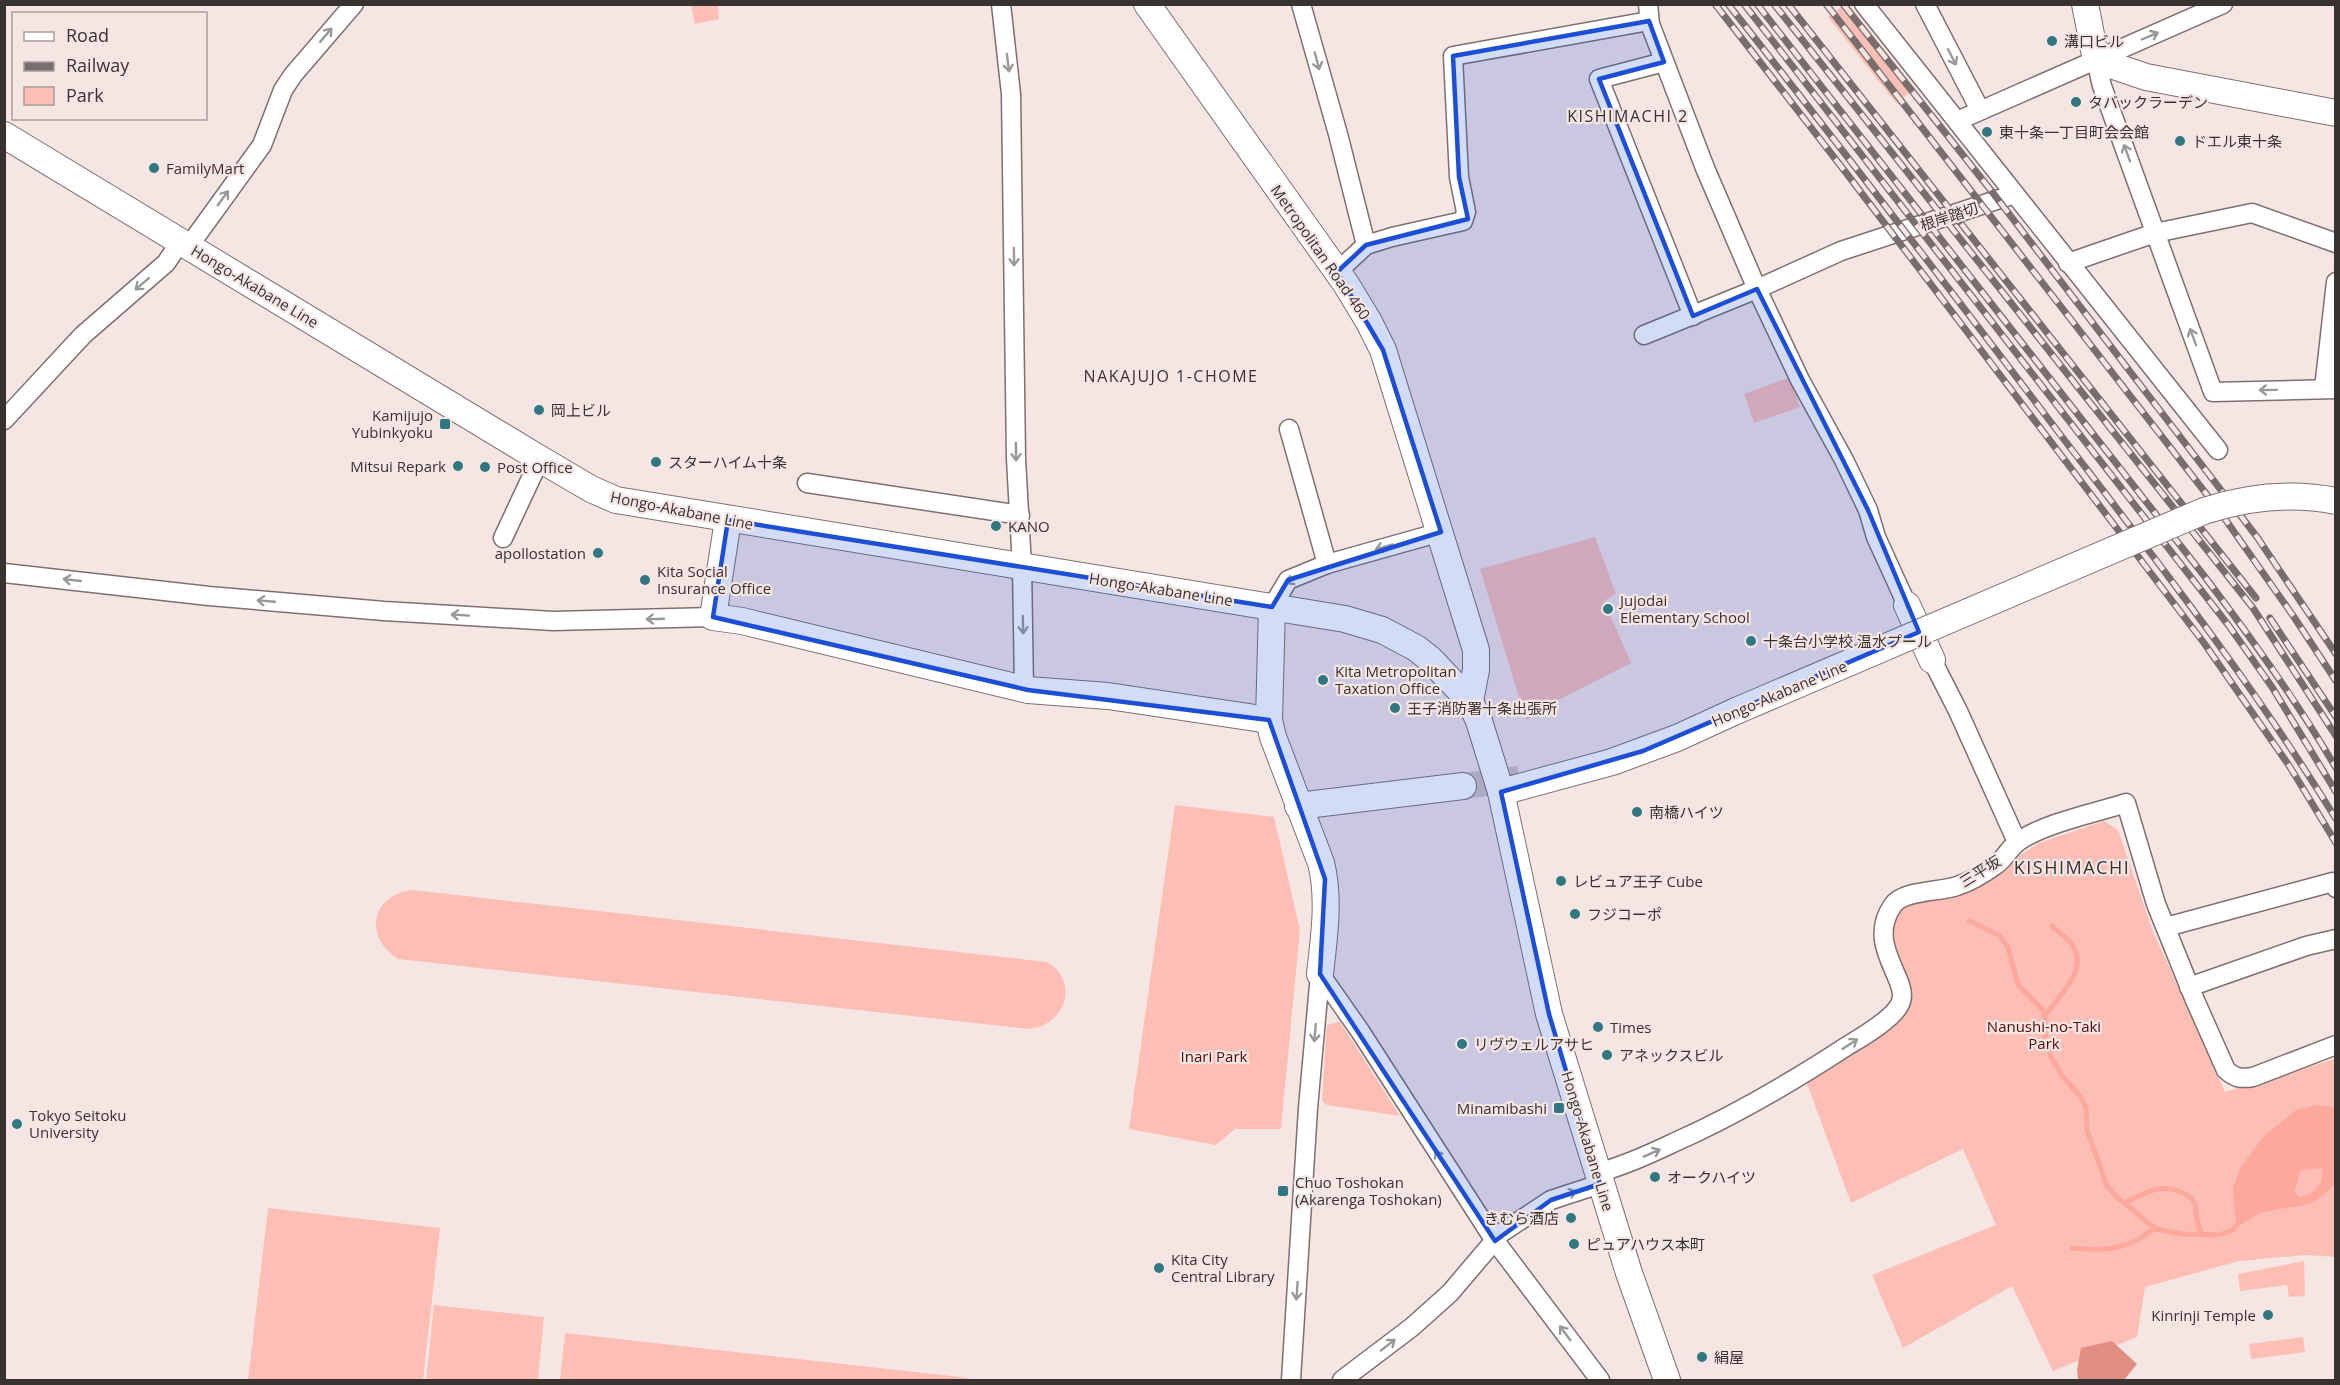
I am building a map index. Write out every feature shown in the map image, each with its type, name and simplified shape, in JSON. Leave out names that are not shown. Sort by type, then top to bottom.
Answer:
[{"type":"main road","name":"Metropolitan Road 460","points":[[1147,4],[1337,272],[1370,322],[1383,350],[1476,650],[1476,670],[1470,701]]},
{"type":"main road","points":[[2085,4],[2096,60],[2146,77],[2336,113]]},
{"type":"main road","name":"Hongo-Akabane Line","points":[[4,135],[540,459],[591,489],[616,500],[1345,619],[1382,630],[1416,648],[1430,659],[1470,701],[1487,742],[1501,792],[1549,1014],[1629,1273],[1667,1380]]},
{"type":"main road","name":"Hongo-Akabane Line","points":[[1501,792],[1612,762],[1738,714],[2204,511],[2254,498],[2302,496],[2336,501]]},
{"type":"main road","points":[[728,520],[713,617],[742,621],[1024,689],[1108,696],[1269,720]]},
{"type":"main road","points":[[1907,605],[1927,649]]},
{"type":"main road","points":[[1272,607],[1269,720],[1273,737],[1321,862],[1325,879],[1326,898],[1320,974]]},
{"type":"main road","name":"Hongo-Akabane Line","points":[[1738,714],[1927,649]]},
{"type":"main road","points":[[1298,806],[1463,786]]},
{"type":"street","points":[[4,420],[83,335],[185,243],[262,145],[283,90],[293,75],[354,4]]},
{"type":"street","points":[[1001,4],[1011,94],[1016,459],[1022,566],[1024,689]]},
{"type":"street","points":[[1302,4],[1366,245]]},
{"type":"street","points":[[1864,4],[2218,450]]},
{"type":"street","points":[[1926,4],[1980,110]]},
{"type":"street","points":[[1957,121],[2223,4]]},
{"type":"street","points":[[1337,272],[1366,245],[1462,221],[1466,212],[1459,170],[1453,56],[1648,13],[1664,62],[1705,168],[1757,289],[1800,380],[1844,460],[1868,510],[1876,537],[1907,605]]},
{"type":"street","points":[[2096,60],[2102,86],[2212,392],[2330,389],[2336,282]]},
{"type":"street","points":[[1664,62],[1599,79],[1693,316]]},
{"type":"street","name":"根岸踏切","points":[[1644,335],[1757,289],[1841,250],[2015,194]]},
{"type":"street","points":[[2068,263],[2155,233],[2252,213],[2336,243]]},
{"type":"street","points":[[1289,429],[1327,564]]},
{"type":"street","points":[[503,538],[540,459]]},
{"type":"street","points":[[807,483],[1020,515]]},
{"type":"street","points":[[1272,607],[1288,580],[1327,564],[1441,532]]},
{"type":"street","points":[[4,573],[209,596],[384,611],[554,621],[713,617]]},
{"type":"street","points":[[1927,649],[2018,842]]},
{"type":"street","name":"三平坂","points":[[1599,1178],[1714,1124],[1816,1067],[1878,1026],[1900,1005],[1902,995],[1885,952],[1883,930],[1893,905],[1903,897],[1957,886],[1997,863],[2018,842],[2036,832],[2126,803],[2156,904],[2166,927]]},
{"type":"street","points":[[2336,888],[2332,882],[2166,927],[2189,987],[2226,1070],[2234,1077],[2242,1079],[2253,1077],[2336,1045]]},
{"type":"street","points":[[2189,987],[2306,946],[2336,939]]},
{"type":"street","points":[[1320,974],[1360,1031],[1495,1241],[1600,1380]]},
{"type":"street","points":[[1291,1380],[1309,1099],[1320,974]]},
{"type":"street","points":[[1342,1380],[1412,1327],[1450,1293],[1501,1233],[1551,1200],[1599,1178]]},
{"type":"highlighted area","points":[[1649,21],[1664,62],[1599,79],[1693,316],[1757,289],[1868,510],[1919,632],[1643,751],[1501,792],[1549,1014],[1600,1184],[1551,1200],[1495,1241],[1320,974],[1325,879],[1269,720],[1028,690],[713,617],[728,520],[1272,607],[1288,580],[1441,532],[1383,350],[1337,272],[1366,245],[1468,219],[1459,177],[1453,56]]},
{"type":"green space","points":[[691,5],[718,5],[719,19],[695,24]]},
{"type":"green space","points":[[1844,5],[1849,5],[1915,89],[1896,103],[1828,17]]},
{"type":"green space","points":[[1790,377],[1800,407],[1754,423],[1744,394]]},
{"type":"green space","points":[[1595,537],[1616,594],[1604,601],[1631,663],[1554,702],[1556,708],[1526,720],[1480,569]]},
{"type":"green space","name":"Inari Park","points":[[1175,805],[1274,817],[1300,930],[1281,1129],[1235,1129],[1216,1145],[1129,1129]]},
{"type":"green space","name":"Nanushi-no-Taki Park","points":[[2104,821],[2118,830],[2152,929],[2225,1092],[2335,1059],[2335,1257],[2306,1255],[2239,1261],[2145,1287],[2137,1337],[2053,1371],[2012,1286],[1903,1348],[1872,1275],[1996,1225],[1963,1149],[1851,1203],[1806,1081],[1861,1049],[1904,1015],[1910,991],[1891,948],[1892,926],[1903,903],[1967,891],[2039,843]]},
{"type":"green space","points":[[413,890],[1047,962],[1057,970],[1066,991],[1060,1011],[1052,1020],[1042,1026],[1029,1029],[398,959],[380,940],[376,929],[377,918],[388,899],[399,893]]},
{"type":"green space","points":[[1340,1022],[1400,1116],[1327,1105],[1322,1101],[1327,1025]]},
{"type":"green space","points":[[268,1208],[440,1228],[423,1380],[248,1380]]},
{"type":"green space","points":[[2304,1261],[2305,1296],[2289,1297],[2287,1285],[2240,1291],[2238,1274]]},
{"type":"green space","points":[[434,1305],[544,1317],[538,1380],[426,1380]]},
{"type":"green space","points":[[565,1333],[969,1378],[969,1380],[560,1380]]},
{"type":"green space","points":[[2303,1337],[2305,1352],[2251,1359],[2249,1344]]},
{"type":"shaded area","points":[[2316,1105],[2334,1107],[2335,1183],[2311,1203],[2261,1213],[2236,1227],[2233,1188],[2240,1168],[2264,1136],[2296,1110]],"holes":[[[2322,1168],[2323,1174],[2318,1187],[2310,1193],[2300,1197],[2294,1192],[2301,1170]]]},
{"type":"shaded area","points":[[2112,1341],[2137,1364],[2124,1380],[2078,1380],[2077,1370],[2081,1348]]},
{"type":"waterway","points":[[1969,921],[1999,935],[2008,947],[2018,985],[2043,1010],[2045,1037],[2051,1057],[2063,1077],[2081,1097],[2086,1108],[2087,1130],[2107,1186],[2156,1229],[2182,1234],[2219,1235],[2233,1230],[2240,1221]]},
{"type":"waterway","points":[[2045,1016],[2071,981],[2077,962],[2076,952],[2070,942],[2052,926]]},
{"type":"waterway","points":[[2124,1203],[2153,1190],[2167,1189],[2183,1193],[2194,1202],[2203,1235]]},
{"type":"waterway","points":[[2072,1248],[2120,1247],[2156,1229]]},
{"type":"tunnel","points":[[1463,786],[1519,779]]},
{"type":"railway","points":[[1715,4],[2204,643],[2290,767],[2336,843]]},
{"type":"railway","points":[[1728,4],[2165,572],[2270,718],[2336,819]]},
{"type":"railway","points":[[1744,4],[2229,626],[2272,687],[2336,792]]},
{"type":"railway","points":[[1757,4],[2205,577],[2274,671],[2336,768]]},
{"type":"railway","points":[[1774,4],[2253,608],[2336,736]]},
{"type":"railway","points":[[1788,4],[2256,598]]},
{"type":"railway","points":[[1826,4],[2218,509],[2336,681]]},
{"type":"railway","points":[[1843,4],[1993,193],[2257,537],[2336,654]]},
{"type":"railway","points":[[2270,618],[2336,717]]},
{"type":"place","name":"溝口ビル","points":[[2052,41]]},
{"type":"place","name":"タバックラーデン","points":[[2076,102]]},
{"type":"place","name":"東十条一丁目町会会館","points":[[1987,132]]},
{"type":"place","name":"ドエル東十条","points":[[2180,141]]},
{"type":"place","name":"FamilyMart","points":[[154,168]]},
{"type":"place","name":"岡上ビル","points":[[539,410]]},
{"type":"place","name":"Kamijujo Yubinkyoku","points":[[445,424]]},
{"type":"place","name":"スターハイム十条","points":[[656,462]]},
{"type":"place","name":"Mitsui Repark","points":[[458,466]]},
{"type":"place","name":"Post Office","points":[[485,467]]},
{"type":"place","name":"KANO","points":[[996,526]]},
{"type":"place","name":"apollostation","points":[[598,553]]},
{"type":"place","name":"Kita Social Insurance Office","points":[[645,580]]},
{"type":"place","name":"Jujodai Elementary School","points":[[1608,609]]},
{"type":"place","name":"十条台小学校 温水プール","points":[[1751,641]]},
{"type":"place","name":"Kita Metropolitan Taxation Office","points":[[1323,680]]},
{"type":"place","name":"王子消防署十条出張所","points":[[1395,708]]},
{"type":"place","name":"南橋ハイツ","points":[[1637,812]]},
{"type":"place","name":"レビュア王子 Cube","points":[[1561,881]]},
{"type":"place","name":"フジコーポ","points":[[1575,914]]},
{"type":"place","name":"Times","points":[[1598,1027]]},
{"type":"place","name":"リヴウェルアサヒ","points":[[1462,1044]]},
{"type":"place","name":"アネックスビル","points":[[1607,1055]]},
{"type":"place","name":"Minamibashi","points":[[1559,1108]]},
{"type":"place","name":"Tokyo Seitoku University","points":[[17,1124]]},
{"type":"place","name":"オークハイツ","points":[[1655,1177]]},
{"type":"place","name":"Chuo Toshokan (Akarenga Toshokan)","points":[[1283,1191]]},
{"type":"place","name":"きむら酒店","points":[[1571,1218]]},
{"type":"place","name":"ピュアハウス本町","points":[[1574,1244]]},
{"type":"place","name":"Kita City Central Library","points":[[1159,1268]]},
{"type":"place","name":"Kinrinji Temple","points":[[2268,1315]]},
{"type":"place","name":"絹屋","points":[[1702,1357]]},
{"type":"district","name":"KISHIMACHI 2","points":[[1628,116]]},
{"type":"district","name":"NAKAJUJO 1-CHOME","points":[[1171,376]]},
{"type":"district","name":"KISHIMACHI","points":[[2072,867]]}]
